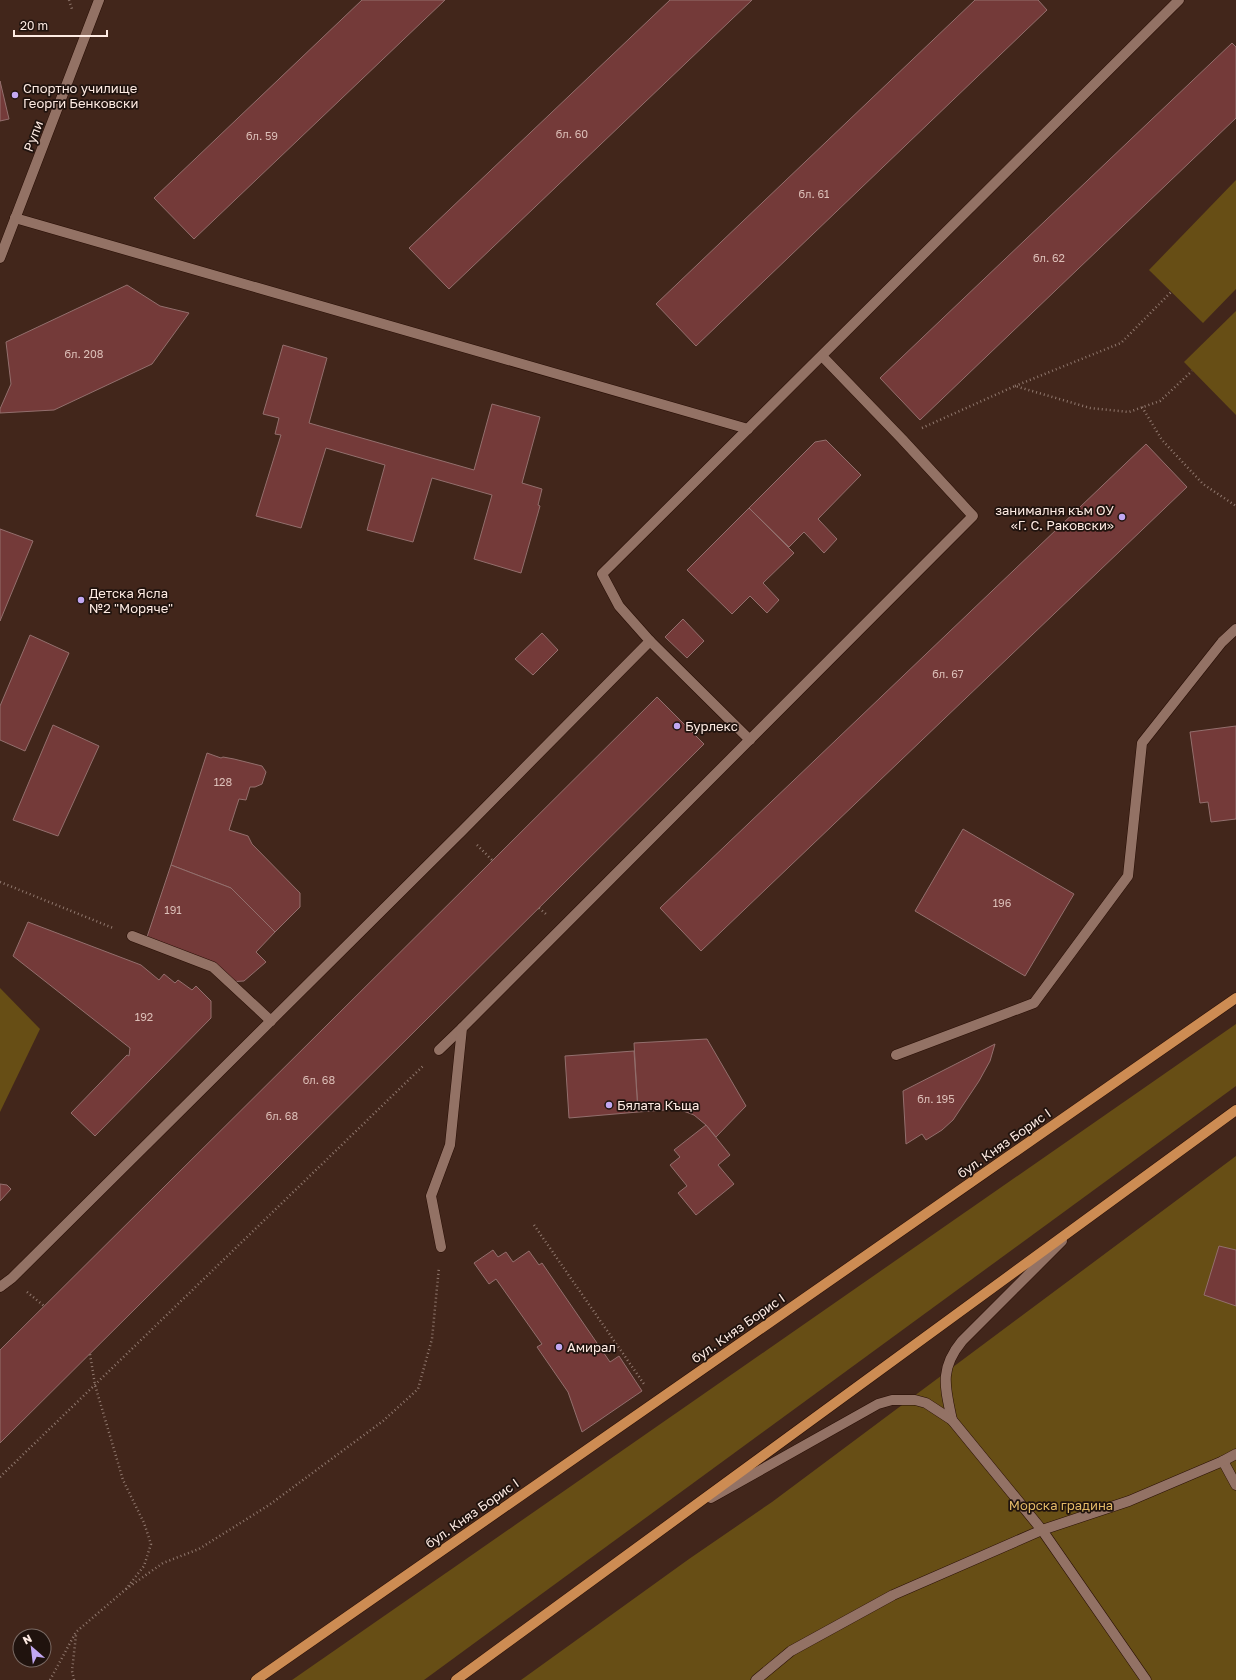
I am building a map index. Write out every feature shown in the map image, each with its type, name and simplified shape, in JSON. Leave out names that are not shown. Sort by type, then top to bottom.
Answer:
[{"type":"main road","name":"бул. Княз Борис I","points":[[256,1680],[1236,998]]},
{"type":"main road","points":[[456,1680],[1236,1110]]},
{"type":"street","name":"Рупи","points":[[0,258],[99,0]]},
{"type":"street","points":[[750,740],[650,641],[619,606],[602,574],[1179,0]]},
{"type":"street","points":[[15,218],[748,428]]},
{"type":"street","points":[[439,1050],[973,516],[902,439],[822,356]]},
{"type":"street","points":[[896,1056],[1034,1004],[1128,876],[1142,743],[1222,642],[1236,629]]},
{"type":"street","points":[[0,1287],[18,1272],[650,641]]},
{"type":"street","points":[[132,936],[213,967],[271,1020]]},
{"type":"street","points":[[441,1247],[431,1196],[450,1145],[462,1028]]},
{"type":"street","points":[[952,1420],[945,1377],[947,1365],[952,1353],[1076,1227]]},
{"type":"street","points":[[690,1510],[868,1410],[892,1400],[915,1400],[926,1403],[952,1420],[1042,1530],[1146,1680]]},
{"type":"street","points":[[756,1680],[791,1651],[893,1595],[1042,1530],[1129,1501],[1236,1454]]},
{"type":"street","points":[[1223,1461],[1236,1485]]},
{"type":"path","points":[[902,439],[1015,386],[1121,343],[1171,292]]},
{"type":"path","points":[[1015,386],[1090,408],[1129,412],[1160,401],[1192,370]]},
{"type":"path","points":[[1142,407],[1162,440],[1202,484],[1236,506]]},
{"type":"path","points":[[0,882],[132,936]]},
{"type":"path","points":[[0,1477],[439,1050]]},
{"type":"path","points":[[534,1225],[646,1387]]},
{"type":"path","points":[[50,1680],[76,1632],[126,1589],[163,1563],[199,1550],[269,1505],[384,1421],[418,1389],[432,1339],[441,1247]]},
{"type":"path","points":[[90,1354],[95,1385],[123,1480],[144,1523],[151,1544],[144,1566],[126,1589]]},
{"type":"path","points":[[74,1680],[72,1671],[76,1632]]},
{"type":"green space","points":[[1236,180],[1236,289],[1203,323],[1149,270]]},
{"type":"green space","points":[[1236,311],[1236,415],[1184,362]]},
{"type":"green space","points":[[0,988],[40,1029],[0,1112]]},
{"type":"green space","points":[[1236,1024],[1236,1086],[424,1680],[292,1680]]},
{"type":"green space","name":"Морска градина","points":[[1236,1156],[1236,1680],[521,1680],[689,1559],[772,1502]]},
{"type":"building","points":[[362,0],[445,0],[194,239],[154,198]]},
{"type":"building","points":[[670,0],[752,0],[449,289],[409,248]]},
{"type":"building","points":[[975,0],[1038,0],[1047,10],[696,346],[656,304]]},
{"type":"building","points":[[1232,43],[1236,47],[1236,118],[920,420],[880,378]]},
{"type":"building","points":[[0,81],[9,119],[0,121]]},
{"type":"building","points":[[127,285],[160,306],[189,313],[152,364],[54,410],[0,413],[0,409],[11,384],[6,342]]},
{"type":"building","points":[[283,345],[327,358],[309,423],[474,470],[492,404],[540,417],[522,483],[542,489],[538,505],[540,506],[521,573],[474,559],[492,495],[432,478],[413,542],[367,530],[385,465],[326,448],[301,528],[256,516],[281,435],[275,434],[279,418],[263,414]]},
{"type":"building","points":[[826,440],[861,475],[818,519],[837,539],[824,553],[804,532],[789,547],[749,508],[815,442]]},
{"type":"building","points":[[1146,444],[1187,487],[701,951],[660,908]]},
{"type":"building","points":[[749,508],[794,553],[763,583],[779,600],[767,613],[750,596],[732,614],[687,570]]},
{"type":"building","points":[[0,529],[33,541],[0,621]]},
{"type":"building","points":[[683,619],[704,641],[687,658],[665,637]]},
{"type":"building","points":[[542,633],[558,650],[533,675],[515,659]]},
{"type":"building","points":[[30,635],[69,653],[25,751],[0,740],[0,706]]},
{"type":"building","points":[[657,697],[704,744],[0,1443],[0,1350]]},
{"type":"building","points":[[53,725],[99,746],[58,836],[13,820]]},
{"type":"building","points":[[1236,726],[1236,819],[1211,822],[1208,802],[1200,803],[1190,732]]},
{"type":"building","points":[[207,753],[221,758],[234,759],[262,766],[266,772],[262,784],[255,787],[250,787],[246,800],[239,799],[229,830],[248,836],[252,844],[300,893],[300,907],[275,932],[231,888],[171,865]]},
{"type":"building","points":[[963,829],[1074,894],[1025,976],[915,911]]},
{"type":"building","points":[[171,865],[231,888],[275,932],[256,952],[266,962],[244,981],[227,982],[198,959],[146,940]]},
{"type":"building","points":[[28,922],[141,965],[159,980],[164,974],[175,983],[178,980],[192,990],[196,986],[211,1001],[211,1018],[95,1136],[71,1113],[127,1055],[129,1056],[130,1048],[13,956]]},
{"type":"building","points":[[707,1039],[746,1106],[716,1137],[706,1125],[694,1115],[678,1109],[638,1112],[634,1043]]},
{"type":"building","points":[[995,1044],[990,1061],[979,1081],[953,1120],[942,1130],[926,1140],[922,1134],[906,1144],[903,1091]]},
{"type":"building","points":[[634,1051],[638,1112],[569,1118],[565,1056]]},
{"type":"building","points":[[706,1125],[730,1155],[718,1165],[734,1184],[696,1215],[678,1193],[687,1186],[670,1165],[680,1157],[674,1150]]},
{"type":"building","points":[[0,1184],[7,1185],[11,1189],[0,1201]]},
{"type":"building","points":[[1219,1246],[1236,1250],[1236,1306],[1204,1295]]},
{"type":"building","points":[[493,1250],[498,1257],[506,1252],[513,1262],[529,1251],[539,1265],[542,1263],[610,1362],[619,1356],[642,1391],[582,1432],[568,1392],[537,1347],[542,1344],[496,1279],[489,1284],[474,1263]]},
{"type":"place","name":"Спортно училище Георги Бенковски","points":[[15,95]]},
{"type":"place","name":"занималня към ОУ «Г. С. Раковски»","points":[[1122,517]]},
{"type":"place","name":"Детска Ясла №2 \"Моряче\"","points":[[81,600]]},
{"type":"place","name":"Бурлекс","points":[[677,726]]},
{"type":"place","name":"Бялата Къща","points":[[609,1105]]},
{"type":"place","name":"Амирал","points":[[559,1347]]}]
